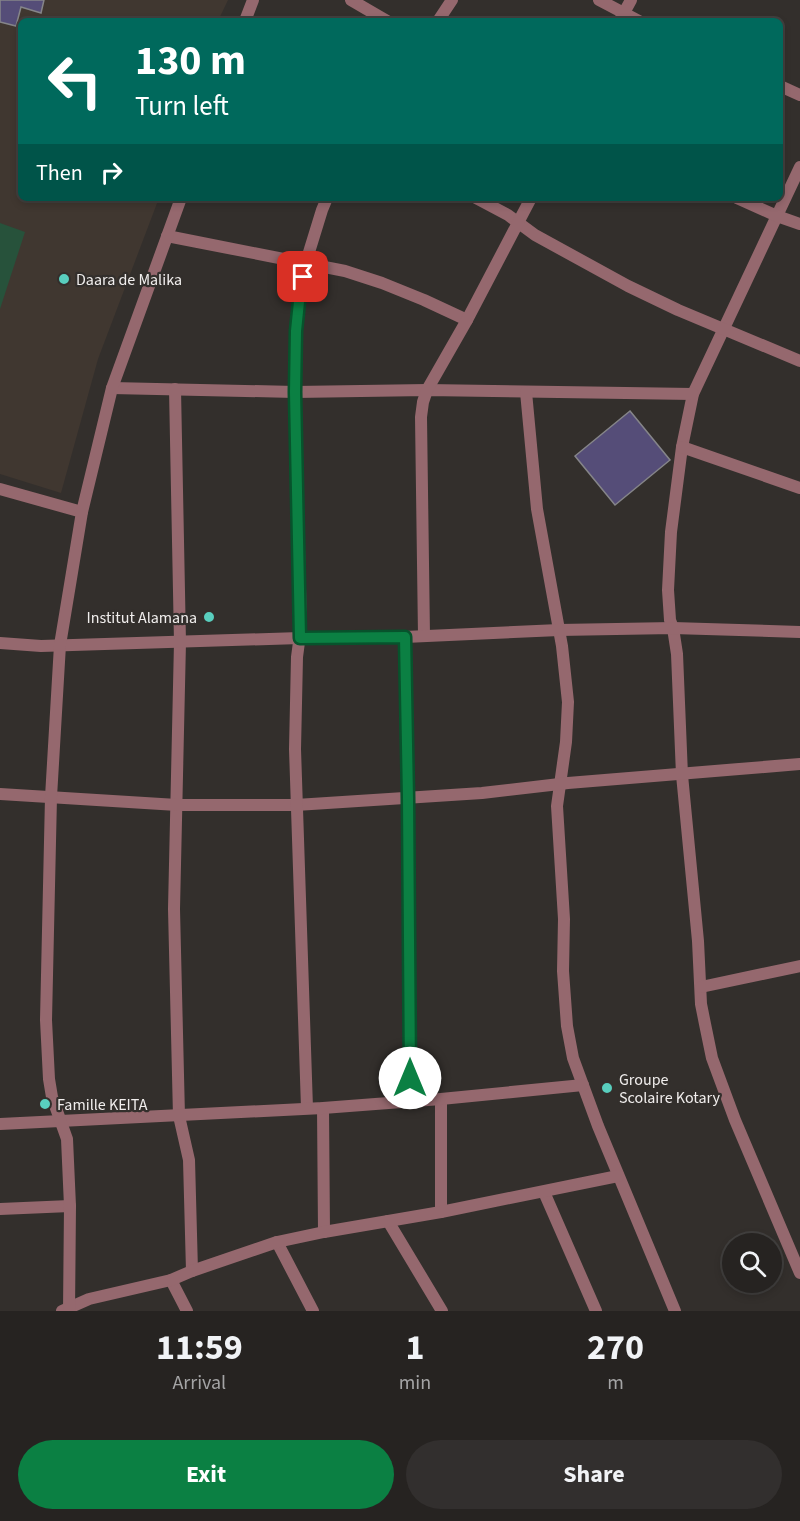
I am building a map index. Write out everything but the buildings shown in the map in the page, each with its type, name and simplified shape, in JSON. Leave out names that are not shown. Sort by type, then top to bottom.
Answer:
[{"type":"street","points":[[246,18],[253,0]]},
{"type":"street","points":[[351,0],[382,18]]},
{"type":"street","points":[[440,18],[452,0]]},
{"type":"street","points":[[599,0],[621,17],[631,0]]},
{"type":"street","points":[[783,87],[800,95]]},
{"type":"street","points":[[800,167],[693,394],[682,447],[671,532],[668,590],[670,620],[674,628],[677,654],[682,775],[705,1024],[712,1058],[735,1120],[800,1274]]},
{"type":"street","points":[[180,201],[112,388],[82,512],[60,645],[51,797],[46,1020],[49,1079],[56,1109],[67,1139],[70,1206],[66,1310],[89,1299],[171,1280],[277,1242],[618,1176]]},
{"type":"street","points":[[307,1108],[296,806],[297,657],[300,638],[296,331],[306,262],[326,201]]},
{"type":"street","points":[[482,201],[519,222],[535,235],[628,285],[678,310],[800,361]]},
{"type":"street","points":[[424,636],[421,417],[423,402],[427,390],[530,201]]},
{"type":"street","points":[[744,201],[800,224]]},
{"type":"street","points":[[167,236],[345,271],[382,283],[467,320]]},
{"type":"street","points":[[112,388],[295,392],[427,390],[693,394]]},
{"type":"street","points":[[175,389],[180,642],[174,909],[179,1116],[189,1160],[192,1271]]},
{"type":"street","points":[[526,392],[537,508],[559,630],[568,702],[566,742],[557,806],[564,919],[563,971],[567,1026],[573,1058],[583,1085],[618,1176],[675,1311]]},
{"type":"street","points":[[682,447],[800,488]]},
{"type":"street","points":[[0,489],[82,512]]},
{"type":"street","points":[[0,644],[42,646],[674,628],[800,633]]},
{"type":"street","points":[[405,637],[410,1101]]},
{"type":"street","points":[[0,794],[177,805],[296,806],[482,793],[800,764]]},
{"type":"street","points":[[700,987],[800,966]]},
{"type":"street","points":[[0,1124],[323,1108],[583,1085]]},
{"type":"street","points":[[441,1099],[441,1212]]},
{"type":"street","points":[[323,1108],[324,1232]]},
{"type":"street","points":[[544,1192],[596,1311]]},
{"type":"street","points":[[0,1209],[70,1206]]},
{"type":"street","points":[[388,1221],[442,1311]]},
{"type":"street","points":[[277,1242],[314,1311]]},
{"type":"street","points":[[171,1280],[187,1311]]},
{"type":"shaded area","name":"Daara de Malika","points":[[0,0],[228,0],[219,18],[18,18],[18,201],[158,201],[98,359],[61,493],[0,474]]},
{"type":"green space","points":[[0,223],[25,232],[0,309]]},
{"type":"place","name":"Daara de Malika","points":[[64,279]]},
{"type":"place","name":"Institut Alamana","points":[[209,617]]},
{"type":"place","name":"Groupe Scolaire Kotary","points":[[607,1088]]},
{"type":"place","name":"Famille KEITA","points":[[45,1104]]},
{"type":"route","points":[[303,277],[296,331],[295,392],[300,638],[405,637],[410,1078]]}]
